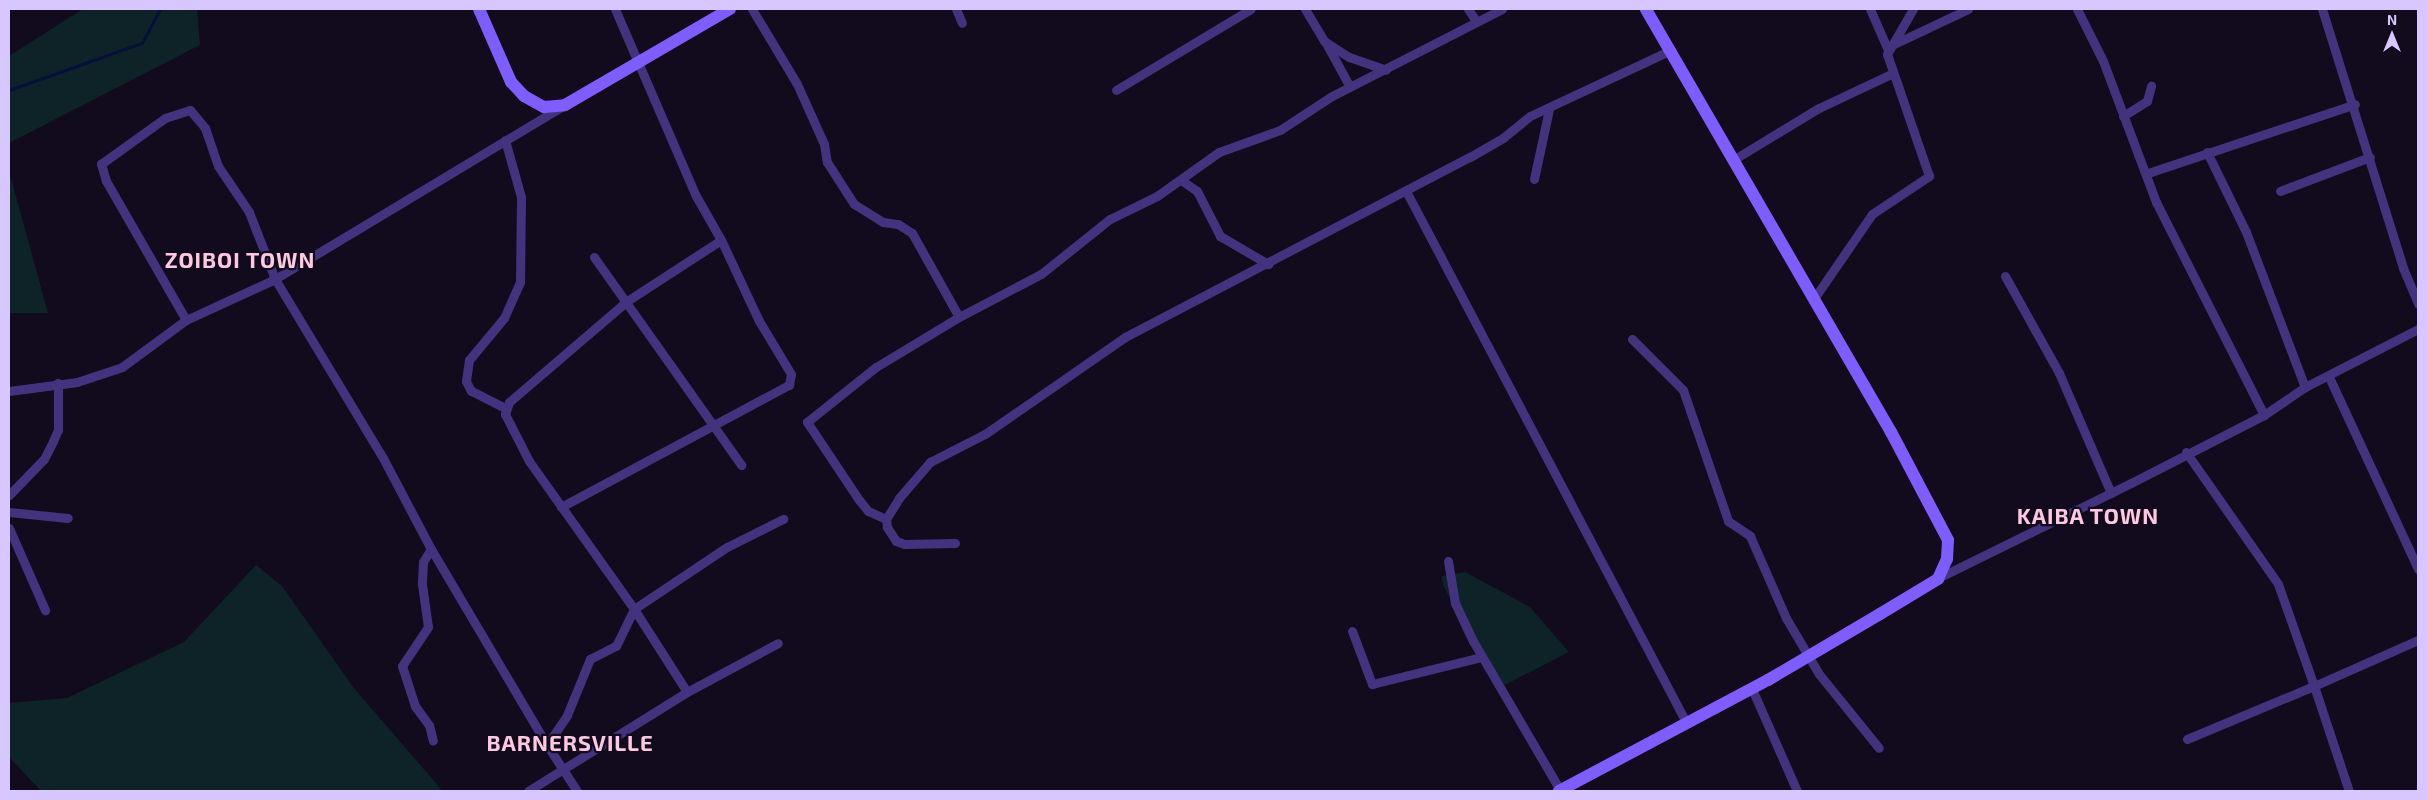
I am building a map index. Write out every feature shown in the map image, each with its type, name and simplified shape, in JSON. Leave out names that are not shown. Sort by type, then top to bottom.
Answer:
[{"type":"main road","points":[[479,9],[511,82],[524,96],[544,107],[566,105],[730,9]]},
{"type":"main road","points":[[1559,791],[1752,688],[1938,578],[1947,559],[1948,540],[1892,432],[1813,300],[1646,9]]},
{"type":"street","points":[[561,507],[714,423],[789,385],[792,380],[759,321],[721,240],[696,196],[616,9]]},
{"type":"street","points":[[752,9],[797,84],[824,144],[827,162],[842,185],[862,212],[912,233],[959,317]]},
{"type":"street","points":[[956,9],[962,23]]},
{"type":"street","points":[[1116,90],[1251,9]]},
{"type":"street","points":[[1305,9],[1350,87]]},
{"type":"street","points":[[1468,9],[1476,22]]},
{"type":"street","points":[[886,519],[868,511],[859,500],[807,422],[876,367],[959,317],[1041,274],[1110,219],[1128,213],[1181,180],[1219,152],[1280,130],[1350,87],[1502,9]]},
{"type":"street","points":[[1813,300],[1872,214],[1929,176],[1893,73],[1891,47],[1870,9]]},
{"type":"street","points":[[1891,47],[1913,9]]},
{"type":"street","points":[[1891,47],[1968,9]]},
{"type":"street","points":[[2077,9],[2104,61],[2123,116],[2148,173],[2156,202],[2264,415]]},
{"type":"street","points":[[2322,9],[2355,104],[2370,157],[2418,304]]},
{"type":"street","points":[[1324,41],[1349,57],[1386,70]]},
{"type":"street","points":[[955,543],[904,544],[890,535],[886,519],[910,482],[930,462],[985,434],[1125,337],[1268,264],[1504,138],[1517,123],[1670,50]]},
{"type":"street","points":[[1733,160],[1819,108],[1893,73]]},
{"type":"street","points":[[2123,116],[2147,102],[2151,86]]},
{"type":"street","points":[[2148,173],[2355,104]]},
{"type":"street","points":[[9,392],[58,383],[77,382],[122,367],[186,320],[275,279],[566,105]]},
{"type":"street","points":[[1534,179],[1549,109]]},
{"type":"street","points":[[186,320],[106,181],[101,164],[165,118],[181,111],[196,114],[205,128],[218,166],[249,212],[275,279],[383,458],[431,548],[547,745],[577,791]]},
{"type":"street","points":[[506,140],[521,197],[520,282],[504,318],[469,360],[466,380],[471,391],[505,408],[515,440],[634,609],[687,692]]},
{"type":"street","points":[[2207,152],[2246,232],[2305,386]]},
{"type":"street","points":[[2280,191],[2370,157]]},
{"type":"street","points":[[1181,180],[1197,191],[1220,236],[1268,264]]},
{"type":"street","points":[[1406,191],[1686,722]]},
{"type":"street","points":[[505,408],[627,301],[721,240]]},
{"type":"street","points":[[594,257],[714,423],[741,465]]},
{"type":"street","points":[[2005,276],[2059,373],[2111,493]]},
{"type":"street","points":[[1938,578],[2111,493],[2186,452],[2264,415],[2305,386],[2329,377],[2418,329]]},
{"type":"street","points":[[1632,339],[1683,390],[1728,521],[1750,536],[1786,618],[1808,655],[1841,705],[1879,748]]},
{"type":"street","points":[[2329,377],[2418,569]]},
{"type":"street","points":[[9,495],[44,459],[54,441],[58,430],[58,383]]},
{"type":"street","points":[[2186,452],[2278,584],[2350,791]]},
{"type":"street","points":[[9,512],[68,518]]},
{"type":"street","points":[[547,745],[568,715],[590,659],[616,646],[634,609],[727,547],[783,519]]},
{"type":"street","points":[[9,528],[45,610]]},
{"type":"street","points":[[431,548],[423,562],[422,584],[428,627],[402,666],[415,706],[429,725],[434,742]]},
{"type":"street","points":[[1448,561],[1455,603],[1481,657],[1559,791]]},
{"type":"street","points":[[1352,631],[1372,684],[1481,657]]},
{"type":"street","points":[[2187,739],[2418,640]]},
{"type":"street","points":[[528,791],[561,768],[687,692],[778,644]]},
{"type":"street","points":[[1752,688],[1797,791]]},
{"type":"green space","points":[[83,9],[197,9],[200,45],[9,143],[9,56]]},
{"type":"green space","points":[[9,171],[48,313],[9,313]]},
{"type":"green space","points":[[256,565],[282,586],[353,687],[441,789],[439,791],[41,791],[9,757],[9,703],[67,698],[184,642]]},
{"type":"green space","points":[[1465,572],[1530,607],[1569,652],[1497,689],[1443,585],[1442,576]]},
{"type":"waterway","points":[[9,90],[142,43],[160,9]]},
{"type":"district","name":"ZOIBOI TOWN","points":[[240,260]]},
{"type":"district","name":"KAIBA TOWN","points":[[2088,516]]},
{"type":"district","name":"BARNERSVILLE","points":[[570,743]]}]
